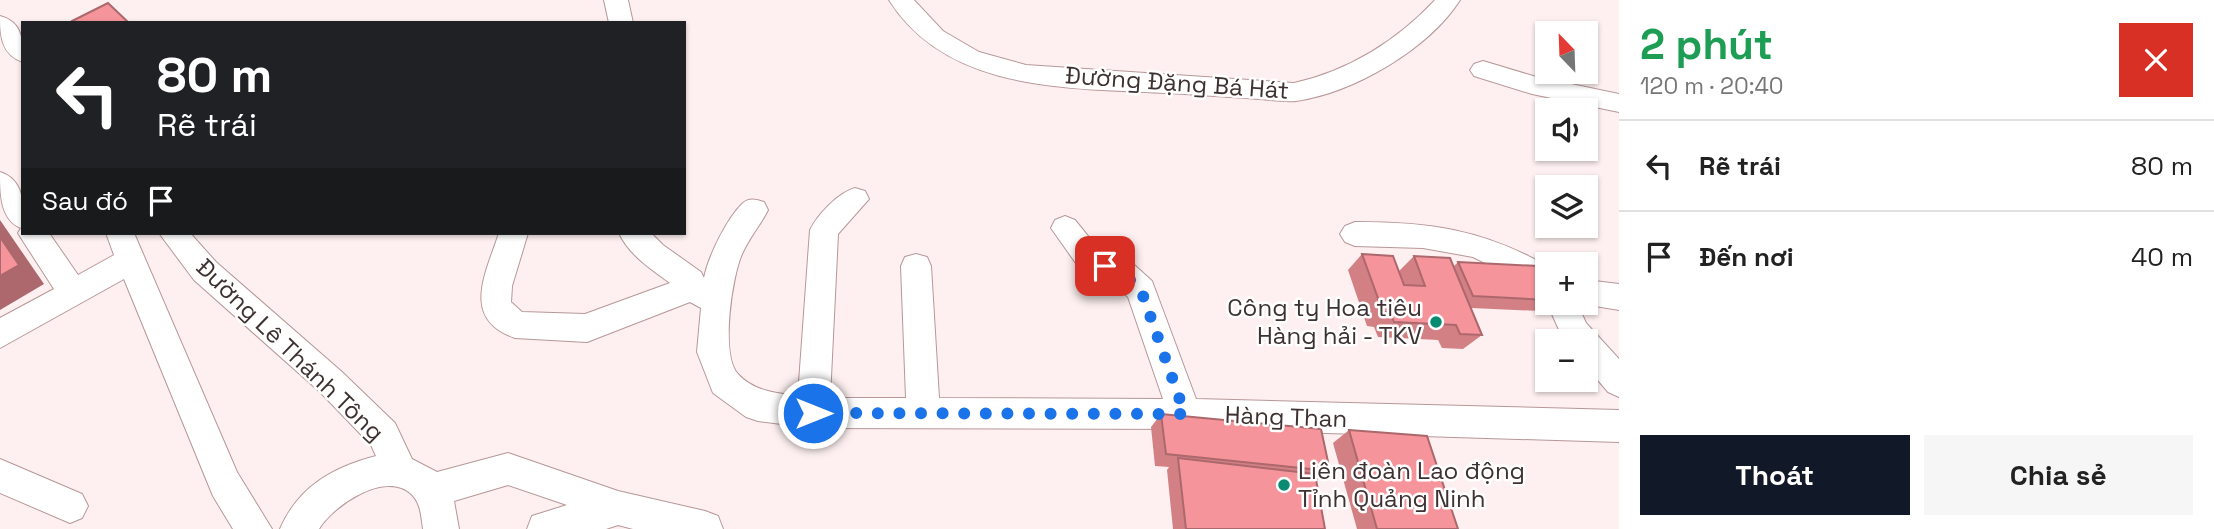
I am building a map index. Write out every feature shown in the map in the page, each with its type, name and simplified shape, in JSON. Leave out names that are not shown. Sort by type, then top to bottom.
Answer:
[{"type":"street","points":[[616,0],[621,21]]},
{"type":"street","name":"Đường Đặng Bá Hát","points":[[901,0],[934,37],[970,58],[1026,74],[1294,92],[1318,88],[1362,69],[1430,22],[1448,0]]},
{"type":"street","points":[[0,23],[21,50]]},
{"type":"street","points":[[1483,70],[1532,85],[1619,103]]},
{"type":"street","points":[[0,183],[21,214]]},
{"type":"street","points":[[813,413],[824,230],[855,199]]},
{"type":"street","name":"Hàng Than","points":[[754,210],[730,247],[719,275],[705,295],[713,352],[724,383],[758,406],[813,413],[1185,414],[1619,426]]},
{"type":"street","points":[[1065,228],[1090,260],[1120,271],[1141,290],[1185,414]]},
{"type":"street","points":[[1355,234],[1409,234],[1449,239],[1490,250],[1535,274]]},
{"type":"street","points":[[34,235],[73,293]]},
{"type":"street","name":"Đường Lê Thánh Tông","points":[[175,235],[205,271],[331,383],[383,434],[400,471]]},
{"type":"street","points":[[512,235],[497,286],[495,307],[515,325],[587,328],[623,312],[705,295]]},
{"type":"street","points":[[635,235],[653,254],[705,295]]},
{"type":"street","points":[[0,334],[73,293],[125,247],[225,484],[254,529]]},
{"type":"street","points":[[916,266],[923,413]]},
{"type":"street","points":[[1598,294],[1619,297]]},
{"type":"street","points":[[1598,358],[1619,382]]},
{"type":"street","points":[[431,491],[508,469],[618,508],[705,529]]},
{"type":"street","points":[[298,529],[317,501],[336,486],[368,472],[400,471],[418,478],[431,491],[439,507],[441,529]]},
{"type":"street","points":[[0,476],[70,506]]},
{"type":"street","points":[[545,529],[618,508]]},
{"type":"building","points":[[108,3],[127,21],[72,21]]},
{"type":"building","points":[[0,237],[19,265],[0,276]]},
{"type":"building","points":[[1362,254],[1393,256],[1404,285],[1425,286],[1414,256],[1450,258],[1482,335],[1460,334],[1456,325],[1394,322],[1390,312],[1383,312]]},
{"type":"building","points":[[1458,262],[1535,266],[1535,299],[1473,296]]},
{"type":"building","points":[[1161,414],[1321,429],[1330,471],[1166,454]]},
{"type":"building","points":[[1349,430],[1427,436],[1458,529],[1377,529]]},
{"type":"building","points":[[1178,458],[1315,474],[1325,529],[1186,529]]},
{"type":"place","name":"Công ty Hoa tiêu Hàng hải - TKV","points":[[1436,322]]},
{"type":"place","name":"Liên đoàn Lao động Tỉnh Quảng Ninh","points":[[1284,485]]},
{"type":"route","points":[[813,413],[1185,414],[1156,325],[1141,290],[1120,271],[1105,266]]}]
